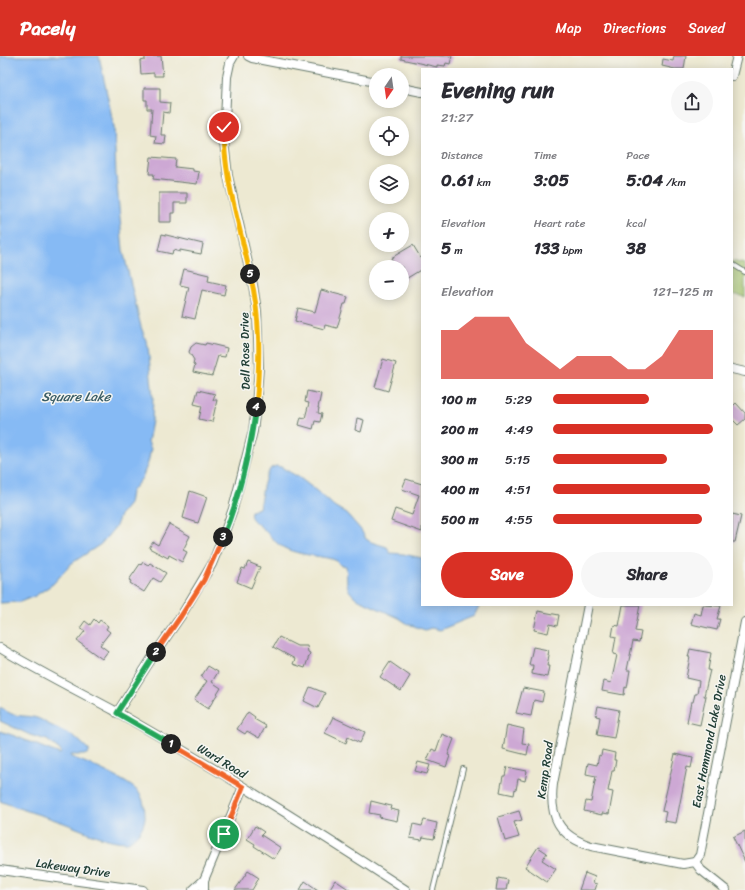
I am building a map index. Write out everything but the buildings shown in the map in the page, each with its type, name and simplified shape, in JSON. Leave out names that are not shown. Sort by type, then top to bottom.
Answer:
[{"type":"street","name":"Dell Rose Drive","points":[[117,713],[152,658],[186,610],[212,564],[232,509],[253,431],[259,361],[257,311],[253,284],[228,176],[224,142],[227,77],[230,63],[234,56]]},
{"type":"street","points":[[248,56],[369,81]]},
{"type":"street","points":[[733,72],[737,56]]},
{"type":"street","points":[[409,89],[421,92]]},
{"type":"street","points":[[733,369],[745,372]]},
{"type":"street","name":"Kemp Road","points":[[588,606],[553,784],[551,798],[555,819],[570,837],[578,842],[676,863],[688,864],[694,862]]},
{"type":"street","name":"East Hammond Lake Drive","points":[[694,862],[700,855],[745,622]]},
{"type":"street","name":"Ward Road","points":[[0,648],[117,713],[243,787],[406,890]]},
{"type":"street","points":[[204,890],[204,880],[243,787]]},
{"type":"street","points":[[694,862],[701,870],[726,890]]},
{"type":"street","name":"Lakeway Drive","points":[[0,870],[143,890]]},
{"type":"street","points":[[193,890],[204,880]]},
{"type":"lane","points":[[733,265],[745,272]]},
{"type":"lane","points":[[433,890],[463,769]]},
{"type":"green space","points":[[733,261],[745,264],[745,297],[733,294]]},
{"type":"water","name":"Square Lake","points":[[0,56],[99,56],[114,127],[116,175],[123,250],[141,327],[148,346],[153,398],[152,421],[148,442],[151,449],[148,463],[142,478],[131,492],[129,504],[120,515],[116,526],[101,544],[72,563],[53,584],[35,596],[20,602],[0,603]]},
{"type":"water","points":[[276,466],[281,467],[300,478],[334,506],[347,514],[361,530],[366,539],[371,542],[387,547],[390,553],[421,558],[421,606],[480,606],[474,616],[440,630],[431,628],[425,630],[408,624],[399,618],[359,600],[354,596],[348,589],[346,566],[340,565],[337,561],[332,559],[304,554],[284,548],[278,544],[254,521],[250,514],[251,511],[259,508],[266,476],[271,468]]},
{"type":"water","points":[[0,708],[19,716],[42,720],[75,737],[89,750],[89,753],[84,755],[70,755],[71,757],[108,773],[135,788],[142,798],[145,814],[142,828],[137,835],[128,842],[120,842],[96,836],[56,820],[0,801],[0,731],[60,754],[61,753],[60,750],[47,740],[30,735],[0,721]]},
{"type":"route","points":[[224,127],[225,157],[228,176],[253,284],[257,311],[259,367],[253,431],[232,509],[212,564],[204,580],[117,713],[243,787],[224,834]]}]
